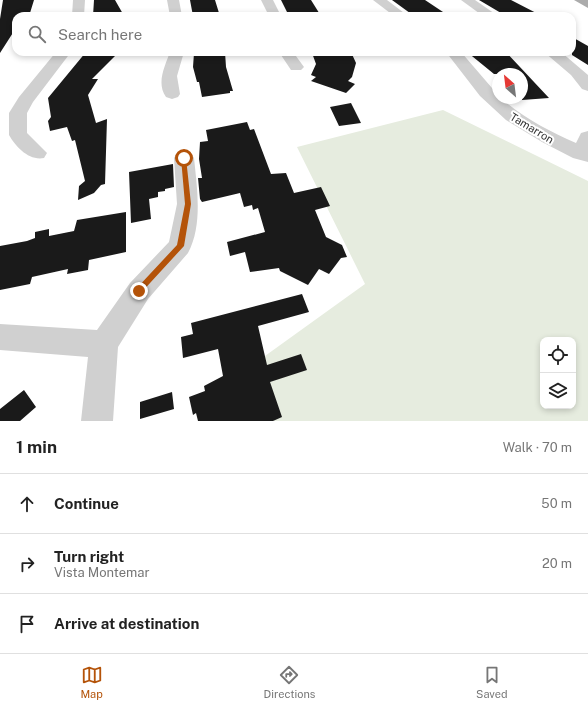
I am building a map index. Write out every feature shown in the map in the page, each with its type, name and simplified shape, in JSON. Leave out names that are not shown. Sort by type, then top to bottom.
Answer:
[{"type":"main road","points":[[580,0],[588,4]]},
{"type":"street","points":[[78,12],[79,0]]},
{"type":"street","points":[[173,0],[175,12]]},
{"type":"street","points":[[267,0],[273,12]]},
{"type":"street","points":[[379,0],[396,12]]},
{"type":"street","points":[[467,0],[486,12]]},
{"type":"street","points":[[37,153],[18,135],[18,113],[61,56]]},
{"type":"street","points":[[172,94],[169,76],[176,56]]},
{"type":"street","points":[[289,56],[296,67]]},
{"type":"street","name":"Tamarron","points":[[456,56],[490,97],[512,117],[545,137],[585,148]]},
{"type":"street","points":[[556,56],[584,79],[588,86]]},
{"type":"street","points":[[97,421],[104,344],[139,291],[180,246],[188,204],[184,158]]},
{"type":"street","points":[[0,337],[104,344]]},
{"type":"shaded area","points":[[443,110],[588,181],[588,421],[274,421],[258,361],[365,284],[297,147]]},
{"type":"building","points":[[3,0],[34,0],[30,12],[12,12],[12,34],[0,53],[0,19]]},
{"type":"building","points":[[94,0],[115,0],[122,12],[93,12]]},
{"type":"building","points":[[190,0],[215,0],[219,12],[192,12]]},
{"type":"building","points":[[281,0],[311,0],[318,12],[287,12]]},
{"type":"building","points":[[392,0],[425,0],[443,12],[408,12]]},
{"type":"building","points":[[479,0],[511,0],[534,12],[499,12]]},
{"type":"building","points":[[576,39],[588,46],[588,65],[574,56],[576,56]]},
{"type":"building","points":[[83,56],[115,56],[92,79],[98,79],[88,95],[96,123],[107,119],[105,184],[101,185],[94,193],[78,200],[79,186],[85,181],[75,140],[72,141],[67,127],[50,131],[48,121],[51,117],[48,98]]},
{"type":"building","points":[[194,56],[225,56],[226,67],[233,91],[230,91],[230,93],[202,97],[199,82],[197,82],[193,67]]},
{"type":"building","points":[[313,56],[353,56],[356,63],[352,77],[348,81],[355,84],[346,93],[311,81],[316,77],[311,75],[316,64]]},
{"type":"building","points":[[472,56],[510,56],[521,68],[492,68],[492,72]]},
{"type":"building","points":[[528,76],[549,98],[528,100]]},
{"type":"building","points":[[351,103],[361,123],[339,126],[330,107]]},
{"type":"building","points":[[247,122],[250,130],[254,129],[271,174],[286,173],[294,193],[321,187],[330,206],[315,210],[326,237],[342,245],[347,257],[341,258],[329,274],[319,269],[308,285],[280,271],[279,268],[250,272],[245,252],[230,256],[227,242],[265,232],[258,208],[253,210],[252,205],[244,207],[240,193],[202,202],[200,199],[198,178],[202,178],[199,159],[200,142],[208,141],[206,130]]},
{"type":"building","points":[[173,164],[174,187],[158,192],[158,197],[149,199],[151,219],[131,223],[129,172]]},
{"type":"building","points":[[126,212],[126,252],[89,260],[88,270],[67,274],[68,269],[32,277],[30,284],[0,290],[0,246],[27,241],[35,238],[35,232],[49,229],[49,236],[74,231],[77,220]]},
{"type":"building","points":[[302,294],[309,312],[258,326],[267,365],[301,354],[307,370],[270,382],[282,417],[273,421],[198,421],[196,413],[193,415],[189,397],[205,391],[204,386],[223,376],[218,349],[183,358],[181,337],[193,334],[191,323]]},
{"type":"building","points":[[24,390],[36,407],[20,421],[0,421],[0,409]]},
{"type":"building","points":[[172,392],[174,409],[140,419],[140,402]]},
{"type":"route","points":[[139,291],[180,246],[188,204],[184,158]]}]
